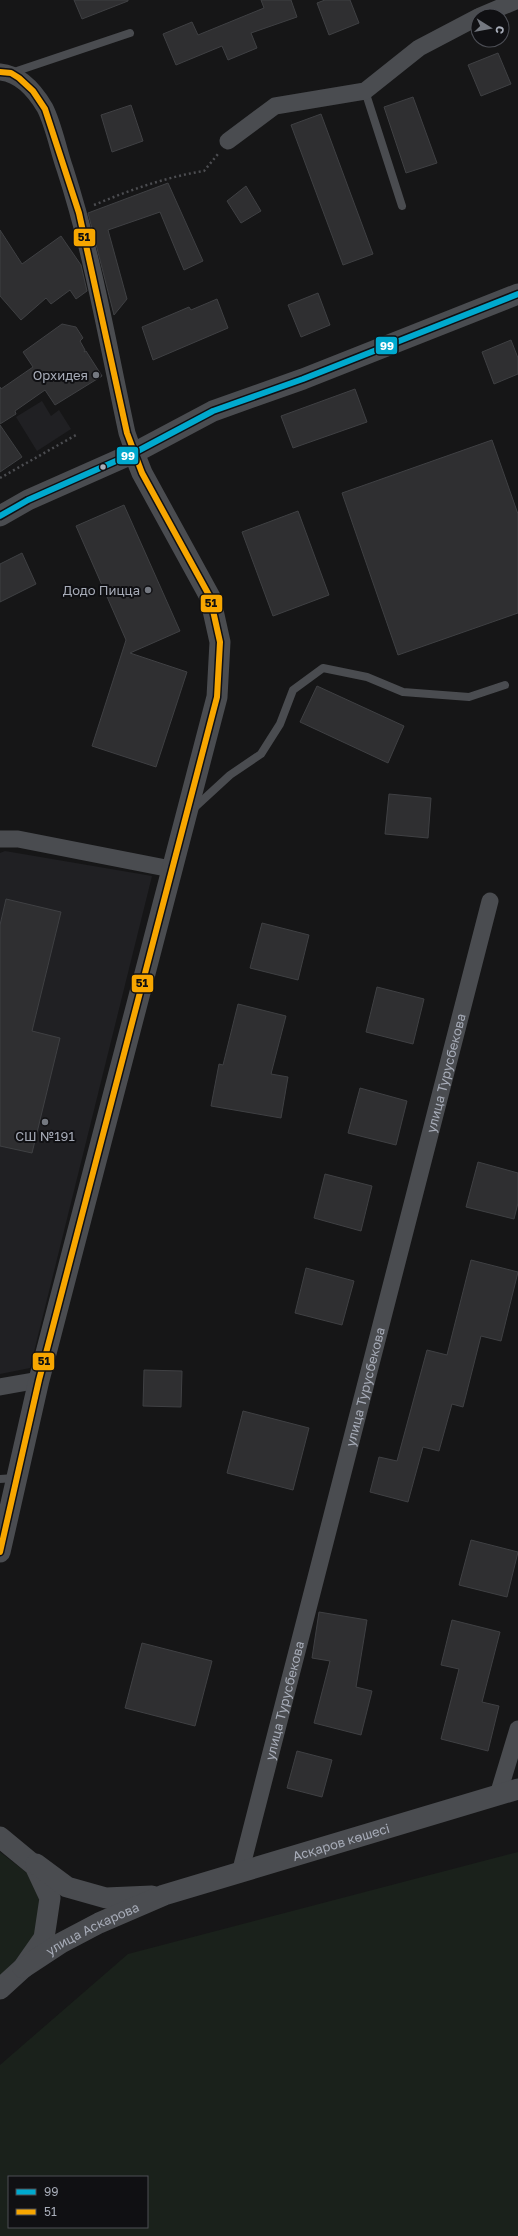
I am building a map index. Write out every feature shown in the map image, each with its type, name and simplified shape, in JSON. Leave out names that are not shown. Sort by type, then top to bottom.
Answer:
[{"type":"street","points":[[500,8],[518,0]]},
{"type":"street","points":[[228,142],[275,106],[365,91],[419,48],[470,22]]},
{"type":"street","points":[[0,1552],[8,1478],[39,1380],[217,697],[220,642],[210,597],[142,473],[127,433],[79,213],[45,109],[33,91],[6,72]]},
{"type":"street","points":[[0,516],[28,500],[134,453],[213,411],[303,379],[518,294]]},
{"type":"street","points":[[0,839],[18,839],[171,869]]},
{"type":"street","name":"улица Турусбекова","points":[[240,1873],[490,902]]},
{"type":"street","points":[[0,1387],[39,1380]]},
{"type":"street","points":[[498,1795],[518,1730]]},
{"type":"street","name":"Асқаров көшесі","points":[[164,1895],[518,1789]]},
{"type":"street","points":[[1,1838],[67,1887],[106,1898],[164,1895]]},
{"type":"street","points":[[0,1989],[23,1968],[44,1938],[50,1898],[36,1866],[1,1838]]},
{"type":"street","name":"улица Аскарова","points":[[23,1968],[61,1943],[99,1923],[164,1895]]},
{"type":"lane","points":[[6,72],[130,33]]},
{"type":"lane","points":[[365,91],[402,206]]},
{"type":"lane","points":[[186,815],[230,775],[261,754],[280,724],[293,690],[322,668],[367,677],[403,692],[469,696],[505,685]]},
{"type":"path","points":[[79,213],[130,190],[175,176],[204,171],[228,142]]},
{"type":"path","points":[[0,478],[76,435]]},
{"type":"shaded area","points":[[42,401],[51,416],[59,410],[71,429],[37,451],[16,417]]},
{"type":"shaded area","name":"СШ №191","points":[[5,851],[152,876],[30,1368],[0,1374],[0,853]]},
{"type":"shaded area","points":[[0,1852],[27,1873],[41,1903],[36,1935],[15,1961],[0,1976]]},
{"type":"shaded area","points":[[518,1852],[518,2236],[0,2236],[0,2065],[128,1954]]},
{"type":"building","points":[[74,0],[128,0],[128,1],[82,19]]},
{"type":"building","points":[[261,0],[291,0],[297,17],[251,33],[257,48],[228,60],[222,46],[176,65],[163,34],[192,22],[198,35],[264,8]]},
{"type":"building","points":[[325,0],[350,0],[359,23],[329,35],[317,3]]},
{"type":"building","points":[[498,53],[511,84],[481,96],[468,65]]},
{"type":"building","points":[[413,97],[437,163],[406,173],[384,107]]},
{"type":"building","points":[[131,105],[143,141],[112,152],[101,115]]},
{"type":"building","points":[[321,114],[373,254],[343,265],[291,125]]},
{"type":"building","points":[[168,183],[203,261],[184,270],[160,212],[108,230],[127,299],[114,315],[88,213]]},
{"type":"building","points":[[246,186],[261,211],[241,223],[227,201]]},
{"type":"building","points":[[0,230],[22,264],[61,236],[81,265],[87,291],[76,299],[70,290],[51,304],[46,298],[21,320],[0,296]]},
{"type":"building","points":[[318,293],[330,325],[301,337],[288,305]]},
{"type":"building","points":[[217,299],[228,328],[153,360],[142,327],[189,307],[191,310]]},
{"type":"building","points":[[62,324],[76,327],[83,338],[80,341],[85,350],[84,352],[86,351],[102,376],[55,405],[45,390],[15,411],[16,414],[0,424],[0,387],[1,389],[33,367],[23,352]]},
{"type":"building","points":[[511,340],[518,358],[518,374],[494,384],[482,352]]},
{"type":"building","points":[[355,389],[367,422],[293,448],[281,416]]},
{"type":"building","points":[[0,425],[22,457],[0,472]]},
{"type":"building","points":[[492,440],[518,514],[518,613],[398,655],[342,493]]},
{"type":"building","points":[[124,505],[180,631],[130,653],[187,672],[156,767],[92,746],[126,640],[76,526]]},
{"type":"building","points":[[298,511],[329,595],[273,616],[242,532]]},
{"type":"building","points":[[22,553],[36,584],[0,602],[0,564]]},
{"type":"building","points":[[317,686],[404,726],[388,763],[300,722]]},
{"type":"building","points":[[389,794],[431,798],[428,838],[385,834]]},
{"type":"building","name":"СШ №191","points":[[6,899],[61,912],[32,1031],[60,1038],[32,1153],[0,1146],[0,925]]},
{"type":"building","points":[[262,923],[309,935],[298,980],[250,968]]},
{"type":"building","points":[[377,987],[424,999],[413,1044],[366,1032]]},
{"type":"building","points":[[238,1004],[286,1016],[271,1074],[288,1077],[281,1118],[211,1106],[219,1064],[223,1065]]},
{"type":"building","points":[[360,1088],[407,1101],[396,1145],[348,1133]]},
{"type":"building","points":[[478,1162],[518,1173],[518,1203],[514,1219],[466,1207]]},
{"type":"building","points":[[325,1174],[372,1186],[361,1231],[314,1218]]},
{"type":"building","points":[[471,1260],[518,1272],[501,1341],[481,1336],[463,1407],[452,1404],[439,1451],[423,1447],[408,1502],[370,1492],[379,1457],[397,1461],[427,1350],[447,1355]]},
{"type":"building","points":[[306,1268],[354,1281],[342,1325],[295,1313]]},
{"type":"building","points":[[144,1370],[182,1371],[181,1407],[143,1406]]},
{"type":"building","points":[[243,1411],[309,1428],[293,1490],[227,1473]]},
{"type":"building","points":[[471,1540],[518,1552],[507,1597],[459,1585]]},
{"type":"building","points":[[319,1612],[367,1620],[356,1687],[372,1691],[361,1735],[314,1723],[330,1661],[312,1658]]},
{"type":"building","points":[[452,1620],[500,1632],[482,1702],[499,1706],[488,1751],[441,1739],[459,1669],[441,1665]]},
{"type":"building","points":[[142,1643],[212,1661],[195,1726],[125,1708]]},
{"type":"building","points":[[297,1751],[332,1760],[322,1797],[287,1788]]},
{"type":"transit line","name":"51","points":[[0,72],[11,73],[19,78],[33,91],[45,109],[79,213],[127,433],[142,473],[210,597],[220,642],[217,697],[39,1380],[0,1552]]},
{"type":"transit line","name":"99","points":[[0,516],[28,500],[134,453],[213,411],[303,379],[518,294]]},
{"type":"place","name":"Орхидея","points":[[96,375]]},
{"type":"place","name":"Додо Пицца","points":[[148,590]]},
{"type":"place","name":"СШ №191","points":[[45,1122]]}]
